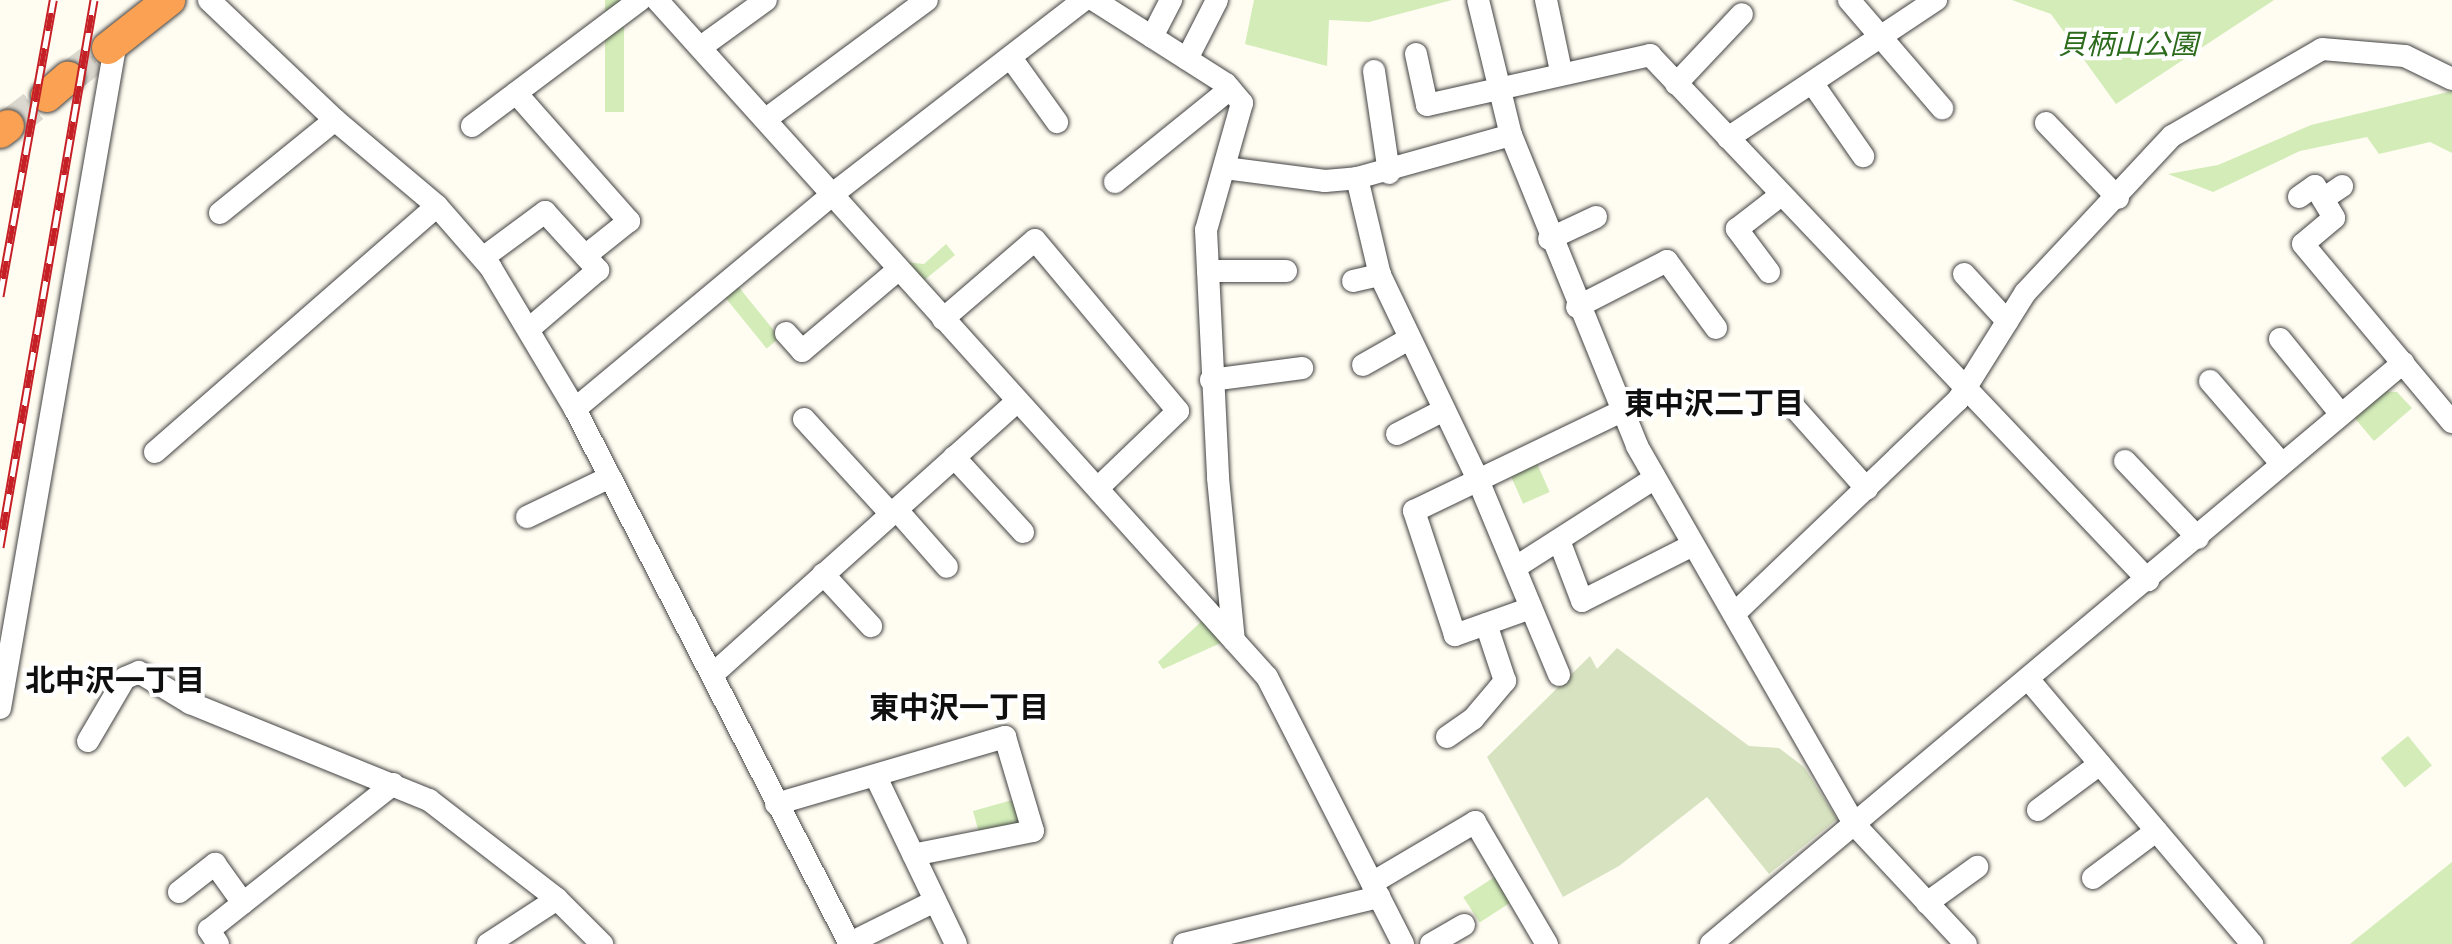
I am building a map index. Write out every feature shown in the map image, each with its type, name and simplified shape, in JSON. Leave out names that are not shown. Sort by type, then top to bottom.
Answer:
[{"type":"highway","points":[[112,45],[169,0]]},
{"type":"street","points":[[209,0],[335,120],[437,206],[484,257],[575,409],[850,944],[935,901]]},
{"type":"street","points":[[472,126],[640,0]]},
{"type":"street","points":[[657,0],[1234,640],[1282,700],[1403,944]]},
{"type":"street","points":[[701,47],[766,0]]},
{"type":"street","points":[[766,119],[927,0]]},
{"type":"street","points":[[575,409],[834,193],[1084,0]]},
{"type":"street","points":[[1094,0],[1126,9],[1152,37],[1230,89],[1242,103],[1206,230],[1211,380],[1234,640]]},
{"type":"street","points":[[1152,37],[1171,0]]},
{"type":"street","points":[[1187,59],[1217,0]]},
{"type":"street","points":[[1478,0],[1496,89],[1549,239],[1622,411],[1655,478],[1854,824],[1966,944]]},
{"type":"street","points":[[1546,0],[1561,71]]},
{"type":"street","points":[[1849,0],[1885,37],[1942,108]]},
{"type":"street","points":[[1728,138],[1885,37],[1936,0]]},
{"type":"street","points":[[1676,84],[1742,14]]},
{"type":"street","points":[[0,708],[112,45]]},
{"type":"street","points":[[1734,614],[1867,489],[1964,390],[2025,293],[2118,198],[2172,136],[2301,56],[2322,49],[2385,52],[2452,79]]},
{"type":"street","points":[[1416,54],[1427,105],[1561,71],[1650,55],[1964,390],[2148,580]]},
{"type":"street","points":[[1011,58],[1057,122]]},
{"type":"street","points":[[1374,71],[1389,173]]},
{"type":"street","points":[[1813,84],[1863,156]]},
{"type":"street","points":[[1115,182],[1230,89]]},
{"type":"street","points":[[516,93],[629,221],[585,256]]},
{"type":"street","points":[[220,213],[335,120]]},
{"type":"street","points":[[2046,123],[2118,198]]},
{"type":"street","points":[[1225,168],[1325,181],[1357,178],[1389,173],[1511,135]]},
{"type":"street","points":[[1357,178],[1380,275],[1478,480],[1559,675]]},
{"type":"street","points":[[2299,197],[2315,186],[2334,218],[2303,244],[2452,422]]},
{"type":"street","points":[[2323,199],[2342,186]]},
{"type":"street","points":[[1769,272],[1737,229],[1781,195]]},
{"type":"street","points":[[155,452],[437,206]]},
{"type":"street","points":[[484,257],[545,212],[598,270],[529,329]]},
{"type":"street","points":[[1549,239],[1596,217]]},
{"type":"street","points":[[943,319],[1035,240],[1178,411],[1098,488]]},
{"type":"street","points":[[1577,307],[1667,261],[1716,328]]},
{"type":"street","points":[[786,333],[802,351],[898,270]]},
{"type":"street","points":[[1208,271],[1286,271]]},
{"type":"street","points":[[1964,274],[2007,321]]},
{"type":"street","points":[[1353,281],[1380,275]]},
{"type":"street","points":[[1363,365],[1409,339]]},
{"type":"street","points":[[2280,339],[2340,413]]},
{"type":"street","points":[[1711,944],[2403,363]]},
{"type":"street","points":[[1211,380],[1302,368]]},
{"type":"street","points":[[2210,381],[2281,463]]},
{"type":"street","points":[[712,675],[1017,401]]},
{"type":"street","points":[[1793,406],[1867,489]]},
{"type":"street","points":[[1397,434],[1444,410]]},
{"type":"street","points":[[1531,608],[1455,635],[1414,511],[1622,411]]},
{"type":"street","points":[[804,419],[947,567]]},
{"type":"street","points":[[954,457],[1023,532]]},
{"type":"street","points":[[2125,461],[2198,538]]},
{"type":"street","points":[[527,517],[610,477]]},
{"type":"street","points":[[1516,567],[1560,543],[1655,478]]},
{"type":"street","points":[[1560,543],[1582,601],[1693,545]]},
{"type":"street","points":[[823,574],[871,626]]},
{"type":"street","points":[[1447,737],[1473,719],[1505,681],[1486,624]]},
{"type":"street","points":[[88,741],[125,678],[139,672],[190,703],[429,800],[557,899],[602,944]]},
{"type":"street","points":[[2029,680],[2252,944]]},
{"type":"street","points":[[776,804],[1005,737],[1033,831],[913,855]]},
{"type":"street","points":[[2038,810],[2100,764]]},
{"type":"street","points":[[876,777],[956,944]]},
{"type":"street","points":[[218,944],[209,930],[393,784]]},
{"type":"street","points":[[1184,944],[1244,937],[1376,890],[1475,822],[1547,944]]},
{"type":"street","points":[[2093,878],[2156,831]]},
{"type":"street","points":[[179,892],[215,864],[243,903]]},
{"type":"street","points":[[1927,903],[1977,867]]},
{"type":"street","points":[[488,944],[557,899]]},
{"type":"street","points":[[1431,944],[1464,925]]},
{"type":"green space","points":[[605,0],[624,0],[624,112],[605,112]]},
{"type":"green space","points":[[1254,0],[1452,0],[1369,22],[1329,20],[1327,66],[1245,44]]},
{"type":"green space","name":"貝柄山公園","points":[[2012,0],[2274,0],[2116,104],[2051,14]]},
{"type":"green space","points":[[2452,91],[2452,153],[2430,142],[2379,154],[2367,137],[2300,151],[2213,192],[2168,174],[2218,165],[2311,125]]},
{"type":"green space","points":[[946,244],[955,255],[922,282],[904,262],[924,264]]},
{"type":"green space","points":[[737,285],[780,338],[767,349],[724,296]]},
{"type":"green space","points":[[2382,391],[2397,392],[2412,408],[2374,441],[2353,416]]},
{"type":"green space","points":[[1535,459],[1550,492],[1523,504],[1509,471]]},
{"type":"green space","points":[[1203,620],[1223,642],[1163,669],[1158,662]]},
{"type":"green space","points":[[1617,648],[1749,746],[1779,748],[1804,767],[1837,819],[1769,874],[1707,797],[1619,866],[1563,897],[1487,757],[1590,656],[1597,669]]},
{"type":"green space","points":[[2408,736],[2432,766],[2405,788],[2381,758]]},
{"type":"green space","points":[[1016,799],[1022,819],[1017,827],[979,833],[973,811]]},
{"type":"green space","points":[[2452,862],[2452,944],[2350,944]]},
{"type":"green space","points":[[1496,876],[1512,901],[1480,922],[1463,897]]},
{"type":"tunnel","points":[[68,78],[108,48]]},
{"type":"tunnel","points":[[8,126],[47,96]]},
{"type":"railway","points":[[0,296],[53,0]]},
{"type":"railway","points":[[0,547],[94,0]]},
{"type":"district","name":"東中沢二丁目","points":[[1714,404]]},
{"type":"district","name":"北中沢一丁目","points":[[115,681]]},
{"type":"district","name":"東中沢一丁目","points":[[959,708]]}]
